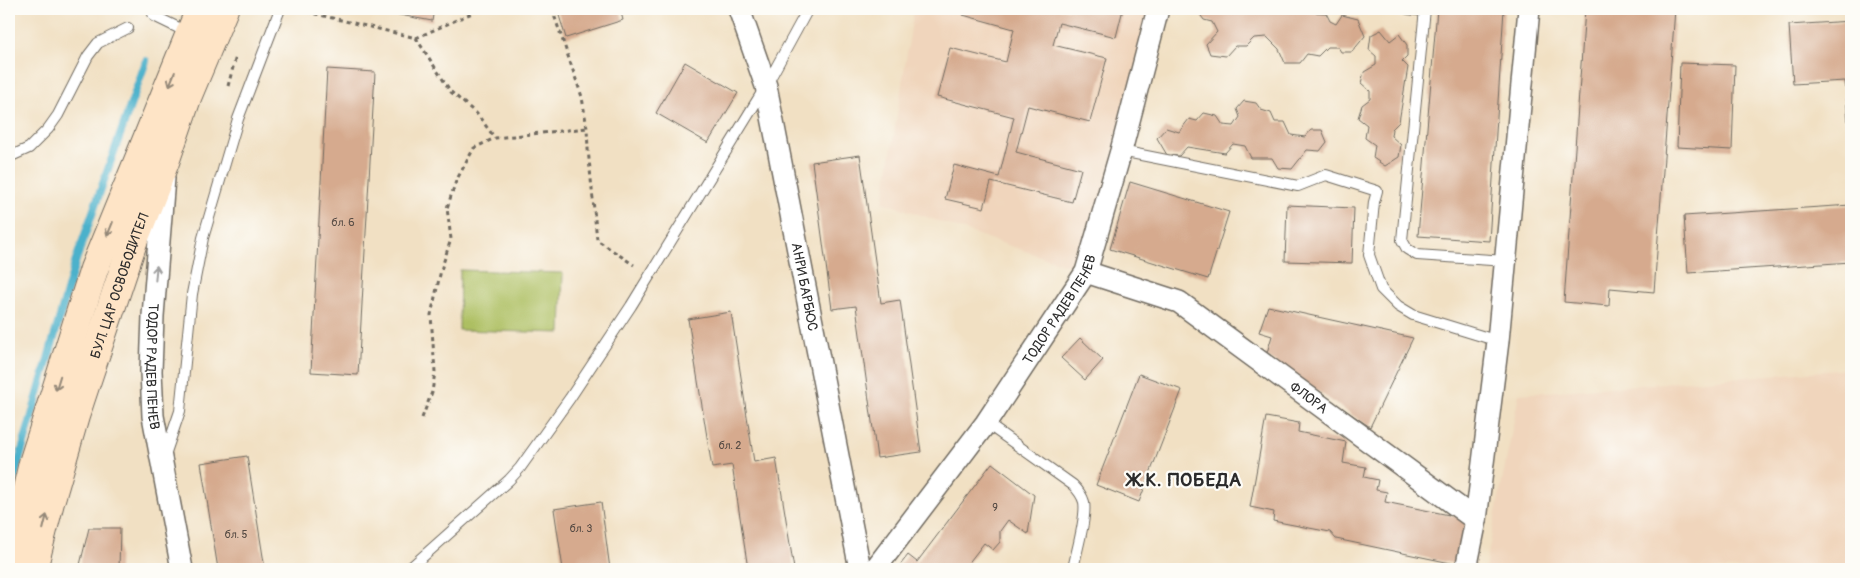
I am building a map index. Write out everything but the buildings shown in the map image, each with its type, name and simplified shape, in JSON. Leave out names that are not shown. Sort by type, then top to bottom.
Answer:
[{"type":"main road","name":"БУЛ. ЦАР ОСВОБОДИТЕЛ","points":[[9,567],[33,463],[94,269],[200,32],[224,9]]},
{"type":"main road","name":"БУЛ. ЦАР ОСВОБОДИТЕЛ","points":[[33,569],[50,502],[92,363],[133,242],[166,162],[188,95],[200,32]]},
{"type":"street","name":"АНРИ БАРБЮС","points":[[739,9],[766,86],[860,569]]},
{"type":"street","name":"ТОДОР РАДЕВ ПЕНЕВ","points":[[874,569],[986,423],[1086,272],[1121,151],[1158,9]]},
{"type":"street","points":[[1466,569],[1476,520],[1498,341],[1528,9]]},
{"type":"street","name":"ТОДОР РАДЕВ ПЕНЕВ","points":[[166,162],[153,316],[151,371],[153,416],[182,569]]},
{"type":"street","name":"ФЛОРА","points":[[1086,272],[1179,302],[1476,520]]},
{"type":"lane","points":[[151,9],[154,16],[200,32]]},
{"type":"lane","points":[[162,460],[180,411],[192,294],[203,238],[238,119],[280,9]]},
{"type":"lane","points":[[409,569],[520,468],[570,398],[649,276],[766,86],[808,9]]},
{"type":"lane","points":[[1408,9],[1425,10],[1402,240],[1407,249],[1417,255],[1506,261]]},
{"type":"lane","points":[[9,156],[28,148],[48,130],[58,115],[88,56],[98,43],[128,28]]},
{"type":"lane","points":[[1121,151],[1298,186],[1326,175],[1377,191],[1374,202],[1369,256],[1381,289],[1398,306],[1413,315],[1498,341]]},
{"type":"lane","points":[[986,423],[1074,485],[1080,493],[1084,502],[1084,512],[1073,569]]},
{"type":"path","points":[[291,9],[416,38],[481,9]]},
{"type":"path","points":[[552,9],[582,97],[587,128],[598,240],[649,276]]},
{"type":"path","points":[[200,32],[236,55],[223,107],[238,119]]},
{"type":"path","points":[[416,38],[451,92],[477,114],[495,138]]},
{"type":"path","points":[[422,418],[432,392],[435,372],[431,315],[441,270],[451,239],[447,208],[456,182],[474,148],[495,138],[587,128]]},
{"type":"shaded area","points":[[914,9],[1158,9],[1086,272],[883,202]]},
{"type":"shaded area","points":[[1851,369],[1851,569],[1485,569],[1519,394]]},
{"type":"green space","points":[[460,270],[563,273],[561,333],[459,330]]},
{"type":"waterway","points":[[9,496],[76,260],[146,61]]},
{"type":"district","name":"Ж.К. ПОБЕДА","points":[[1185,479]]}]
